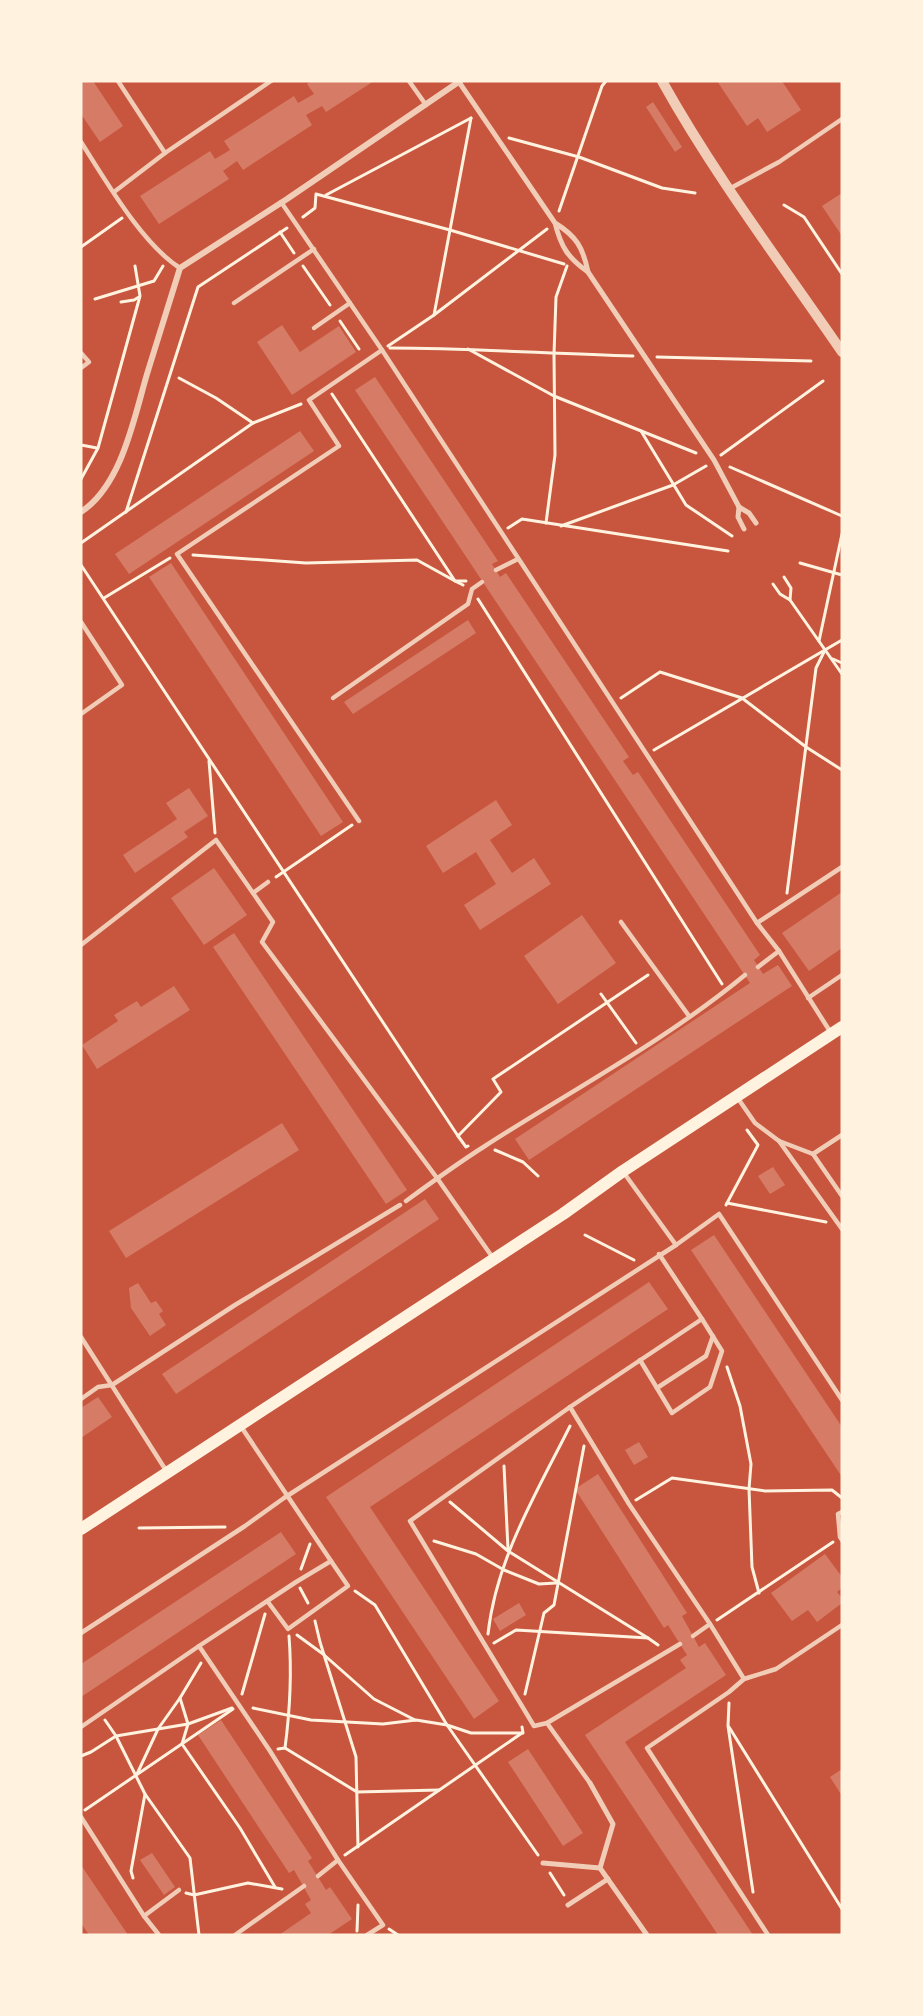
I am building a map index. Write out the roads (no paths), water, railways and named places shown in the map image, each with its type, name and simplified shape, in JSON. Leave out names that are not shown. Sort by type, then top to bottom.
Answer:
[{"type":"main road","points":[[81,1529],[562,1214],[837,1030]]},
{"type":"street","points":[[662,81],[729,189],[842,352]]},
{"type":"street","points":[[81,512],[93,504],[110,480],[124,449],[180,268],[460,82],[555,223],[559,241],[570,263],[588,272]]},
{"type":"street","points":[[555,223],[570,232],[584,253],[588,272],[714,460],[739,507],[749,513],[756,523]]},
{"type":"street","points":[[739,507],[738,517],[744,530]]},
{"type":"street","points":[[590,1783],[613,1824],[600,1868]]},
{"type":"street","points":[[543,1863],[600,1868],[647,1935]]},
{"type":"street","points":[[568,1905],[608,1879]]},
{"type":"lane","points":[[118,81],[165,153]]},
{"type":"lane","points":[[114,192],[165,153],[272,81]]},
{"type":"lane","points":[[409,81],[426,105]]},
{"type":"lane","points":[[729,189],[779,162],[842,119]]},
{"type":"lane","points":[[81,142],[128,214],[166,260],[180,268]]},
{"type":"lane","points":[[281,202],[382,350],[757,923],[779,951],[808,998],[837,1030]]},
{"type":"lane","points":[[234,303],[314,249]]},
{"type":"lane","points":[[314,328],[350,303]]},
{"type":"lane","points":[[359,820],[177,554],[339,446],[309,400],[382,350]]},
{"type":"lane","points":[[81,353],[89,362],[81,368]]},
{"type":"lane","points":[[496,570],[518,559]]},
{"type":"lane","points":[[333,698],[468,604],[472,589],[482,582]]},
{"type":"lane","points":[[81,622],[122,685],[81,714]]},
{"type":"lane","points":[[81,945],[216,840],[273,922],[262,942],[437,1178],[493,1258]]},
{"type":"lane","points":[[757,923],[842,867]]},
{"type":"lane","points":[[253,893],[268,882]]},
{"type":"lane","points":[[621,922],[689,1016]]},
{"type":"lane","points":[[758,967],[779,951]]},
{"type":"lane","points":[[406,1201],[485,1146],[641,1049],[745,975]]},
{"type":"lane","points":[[808,998],[842,975]]},
{"type":"lane","points":[[737,1097],[754,1123],[778,1141],[813,1154],[842,1196]]},
{"type":"lane","points":[[813,1154],[842,1135]]},
{"type":"lane","points":[[778,1141],[841,1227]]},
{"type":"lane","points":[[622,1172],[675,1245]]},
{"type":"lane","points":[[81,1399],[98,1387],[112,1385],[235,1305],[400,1205]]},
{"type":"lane","points":[[81,1633],[719,1214],[842,1400]]},
{"type":"lane","points":[[640,1360],[672,1413],[710,1387],[722,1351],[659,1254]]},
{"type":"lane","points":[[680,1644],[669,1653],[547,1724],[534,1726],[410,1521],[570,1407],[702,1319]]},
{"type":"lane","points":[[657,1388],[706,1356],[713,1336]]},
{"type":"lane","points":[[81,1337],[167,1473]]},
{"type":"lane","points":[[570,1407],[744,1679]]},
{"type":"lane","points":[[240,1425],[348,1586],[288,1629],[268,1602]]},
{"type":"lane","points":[[841,1538],[838,1514],[842,1512]]},
{"type":"lane","points":[[81,1727],[199,1646],[331,1561]]},
{"type":"lane","points":[[693,1636],[710,1624]]},
{"type":"lane","points":[[768,1935],[647,1748],[729,1692],[744,1679],[776,1670],[842,1625]]},
{"type":"lane","points":[[199,1646],[383,1925],[367,1935]]},
{"type":"lane","points":[[547,1724],[590,1783]]},
{"type":"lane","points":[[81,1815],[144,1916],[159,1935]]},
{"type":"lane","points":[[318,1876],[339,1860]]},
{"type":"lane","points":[[235,1935],[304,1886]]},
{"type":"lane","points":[[144,1916],[179,1890]]}]
